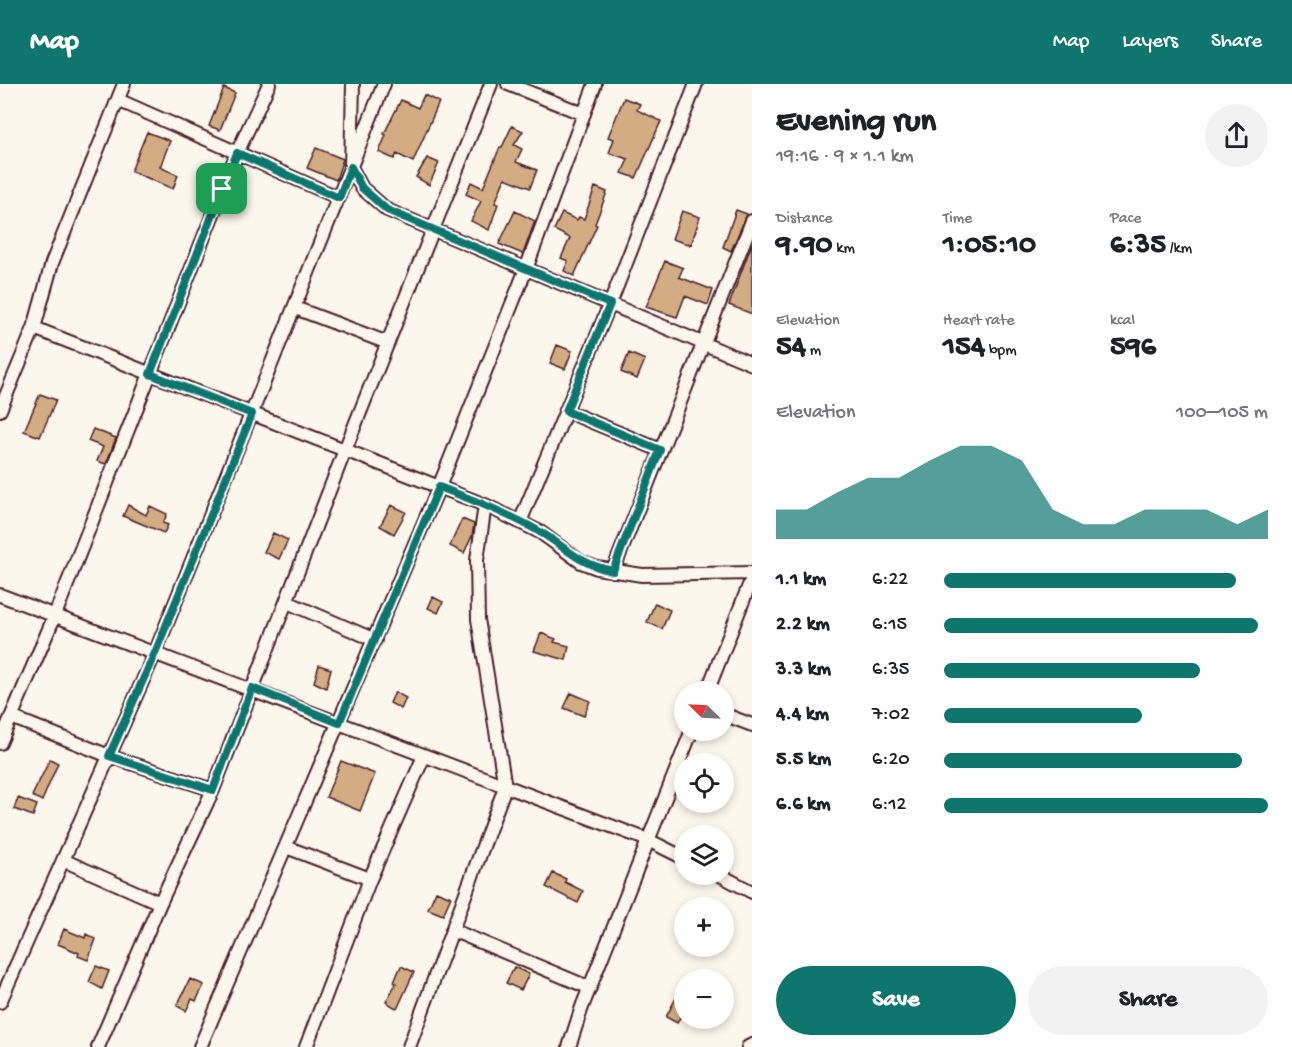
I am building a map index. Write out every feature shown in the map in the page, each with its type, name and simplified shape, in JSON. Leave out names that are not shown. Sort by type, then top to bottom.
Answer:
[{"type":"street","points":[[0,410],[34,328],[52,263],[124,84]]},
{"type":"street","points":[[0,743],[55,615],[237,153],[269,84]]},
{"type":"street","points":[[353,84],[351,167],[362,188],[387,210],[752,364]]},
{"type":"street","points":[[0,1002],[155,653],[384,84]]},
{"type":"street","points":[[98,1047],[160,903],[213,790],[491,84]]},
{"type":"street","points":[[508,84],[584,114]]},
{"type":"street","points":[[200,1047],[439,487],[526,269],[595,84]]},
{"type":"street","points":[[520,522],[610,304],[696,84]]},
{"type":"street","points":[[118,100],[339,198]]},
{"type":"street","points":[[613,571],[752,221]]},
{"type":"street","points":[[295,308],[388,343]]},
{"type":"street","points":[[34,328],[485,505],[540,532],[581,561],[597,568],[642,575],[752,573]]},
{"type":"street","points":[[566,411],[660,450]]},
{"type":"street","points":[[409,1047],[505,787],[478,619],[477,560],[485,505]]},
{"type":"street","points":[[711,681],[752,579]]},
{"type":"street","points":[[0,595],[252,688],[424,756],[648,840],[674,853]]},
{"type":"street","points":[[287,602],[375,640]]},
{"type":"street","points":[[11,717],[109,756],[213,790]]},
{"type":"street","points":[[734,718],[752,725]]},
{"type":"street","points":[[569,1047],[688,741]]},
{"type":"street","points":[[306,1047],[370,879],[424,756]]},
{"type":"street","points":[[286,847],[370,879]]},
{"type":"street","points":[[63,860],[160,903]]},
{"type":"street","points":[[734,882],[752,892]]},
{"type":"street","points":[[452,930],[590,988]]},
{"type":"street","points":[[748,1047],[752,1045]]},
{"type":"building","points":[[224,88],[235,93],[220,130],[209,126]]},
{"type":"building","points":[[424,95],[439,102],[413,162],[397,154],[394,159],[379,152],[386,135],[384,134],[401,100],[418,108]]},
{"type":"building","points":[[624,98],[640,104],[637,110],[661,121],[636,178],[622,173],[628,159],[609,153],[614,139],[608,137]]},
{"type":"building","points":[[512,126],[523,131],[514,145],[522,149],[516,162],[537,170],[530,188],[505,178],[495,203],[498,204],[489,230],[471,221],[481,201],[466,194],[471,182],[483,188],[500,147]]},
{"type":"building","points":[[147,132],[170,141],[160,167],[178,175],[173,189],[131,171]]},
{"type":"building","points":[[316,148],[343,159],[336,180],[307,168]]},
{"type":"building","points":[[427,158],[439,163],[429,185],[416,177]]},
{"type":"building","points":[[595,187],[607,192],[595,224],[597,225],[574,276],[564,271],[568,261],[561,258],[570,238],[554,230],[562,213],[577,220],[579,217],[584,219]]},
{"type":"building","points":[[736,210],[747,214],[731,251],[723,247]]},
{"type":"building","points":[[515,211],[535,221],[523,254],[499,244]]},
{"type":"building","points":[[682,211],[700,217],[691,245],[672,239]]},
{"type":"building","points":[[752,243],[752,314],[729,305]]},
{"type":"building","points":[[665,261],[683,268],[679,277],[713,290],[708,305],[685,296],[677,317],[646,307]]},
{"type":"building","points":[[557,345],[572,351],[565,369],[550,363]]},
{"type":"building","points":[[629,353],[645,360],[637,379],[621,372]]},
{"type":"building","points":[[40,394],[56,400],[40,437],[24,431]]},
{"type":"building","points":[[93,429],[116,438],[106,464],[97,461],[103,447],[88,441]]},
{"type":"building","points":[[128,505],[146,515],[150,506],[167,514],[163,523],[168,525],[164,533],[123,516]]},
{"type":"building","points":[[391,505],[406,512],[394,534],[380,526]]},
{"type":"building","points":[[462,519],[474,524],[472,536],[464,553],[450,546]]},
{"type":"building","points":[[273,533],[288,540],[279,559],[264,552]]},
{"type":"building","points":[[433,597],[443,602],[438,613],[428,608]]},
{"type":"building","points":[[655,603],[670,610],[662,629],[647,622]]},
{"type":"building","points":[[541,633],[556,639],[554,642],[569,646],[566,660],[534,651]]},
{"type":"building","points":[[319,665],[331,669],[326,688],[314,682]]},
{"type":"building","points":[[395,692],[406,698],[401,709],[390,703]]},
{"type":"building","points":[[571,693],[590,701],[584,716],[564,708]]},
{"type":"building","points":[[50,759],[58,763],[42,801],[32,796]]},
{"type":"building","points":[[341,761],[375,774],[360,811],[326,797]]},
{"type":"building","points":[[18,798],[37,805],[33,816],[14,809]]},
{"type":"building","points":[[553,873],[583,891],[578,903],[546,887]]},
{"type":"building","points":[[436,891],[451,897],[443,915],[428,909]]},
{"type":"building","points":[[64,929],[85,938],[86,934],[96,939],[88,960],[78,956],[79,953],[58,944]]},
{"type":"building","points":[[96,966],[109,971],[102,989],[89,982]]},
{"type":"building","points":[[401,966],[414,972],[396,1008],[386,1002],[396,983],[394,982]]},
{"type":"building","points":[[514,967],[529,974],[521,990],[506,983]]},
{"type":"building","points":[[190,979],[204,985],[196,1001],[192,999],[186,1011],[177,1006]]},
{"type":"building","points":[[674,1002],[674,1021],[666,1017]]},
{"type":"route","points":[[237,153],[339,198],[351,167],[362,188],[387,210],[610,304],[566,411],[660,450],[613,571],[597,568],[581,561],[540,532],[485,505],[439,487],[339,723],[252,688],[213,790],[109,756],[155,653],[252,414],[150,374],[222,189],[237,153]]}]
